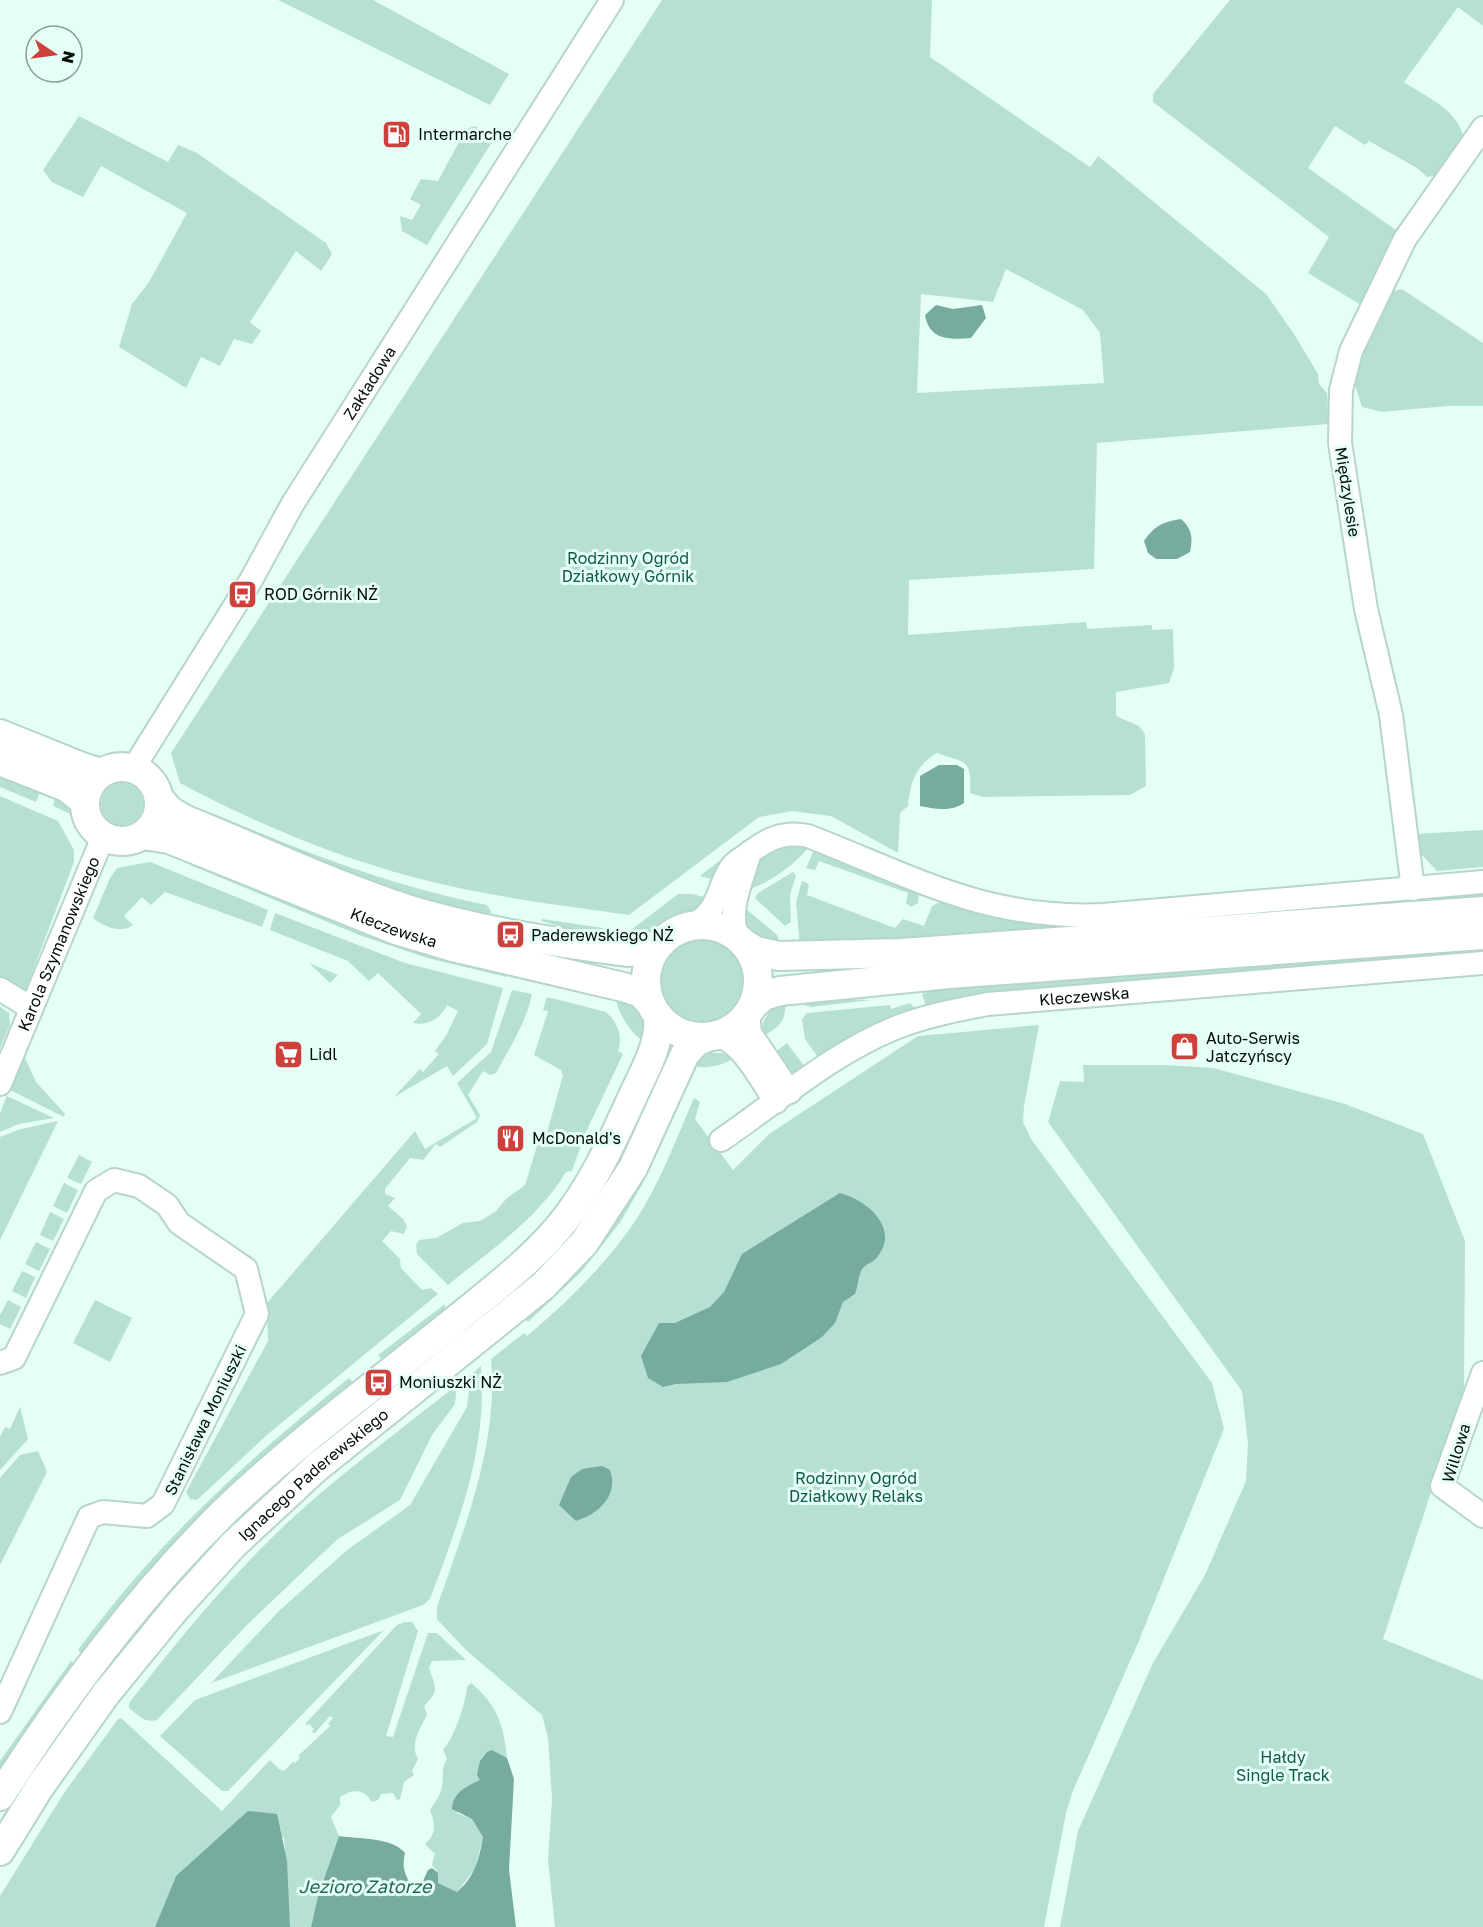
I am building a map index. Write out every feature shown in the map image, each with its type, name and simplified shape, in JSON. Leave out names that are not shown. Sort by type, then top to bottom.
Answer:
[{"type":"main road","points":[[0,734],[101,773]]},
{"type":"main road","points":[[0,761],[66,787],[84,801]]},
{"type":"main road","points":[[118,767],[133,769],[151,781],[159,798],[158,815],[142,835],[121,842],[103,837],[89,822],[84,801],[90,785],[101,773],[118,767]]},
{"type":"main road","name":"Kleczewska","points":[[159,798],[170,811],[186,820],[338,884],[428,915],[510,935],[627,952],[645,951],[662,942]]},
{"type":"main road","name":"Kleczewska","points":[[142,835],[169,838],[352,914],[404,933],[453,948],[623,987],[640,993],[655,1009]]},
{"type":"main road","points":[[741,941],[753,959],[758,977],[751,1009],[731,1029],[711,1036],[685,1034],[675,1029],[655,1009],[647,986],[648,967],[662,942],[676,932],[692,926],[712,926],[741,941],[756,951],[779,956],[902,953],[1483,912]]},
{"type":"main road","name":"Kleczewska","points":[[751,1009],[764,996],[780,991],[915,978],[1483,936]]},
{"type":"main road","name":"Ignacego Paderewskiego","points":[[0,1796],[41,1734],[109,1643],[163,1578],[220,1516],[298,1446],[514,1272],[566,1218],[599,1167],[649,1061],[657,1040],[655,1009]]},
{"type":"main road","name":"Ignacego Paderewskiego","points":[[0,1851],[39,1788],[105,1695],[176,1608],[233,1545],[302,1480],[528,1298],[573,1255],[623,1185],[685,1054],[696,1042],[711,1036]]},
{"type":"street","name":"Zakładowa","points":[[133,769],[251,580],[292,505],[612,0]]},
{"type":"street","name":"Międzylesie","points":[[1413,889],[1391,715],[1366,609],[1340,443],[1341,390],[1351,351],[1399,249],[1483,128]]},
{"type":"street","points":[[692,926],[711,912],[732,866],[772,838],[802,835],[970,901],[1010,910],[1057,915],[1103,915],[1483,882]]},
{"type":"street","name":"Karola Szymanowskiego","points":[[0,1084],[103,837]]},
{"type":"street","points":[[741,941],[734,928],[734,909],[750,852]]},
{"type":"street","name":"Kleczewska","points":[[721,1140],[821,1069],[880,1035],[957,1010],[988,1004],[1483,963]]},
{"type":"street","points":[[0,989],[31,1008]]},
{"type":"street","points":[[751,1009],[750,1033],[783,1097]]},
{"type":"street","points":[[711,1036],[731,1041],[783,1097]]},
{"type":"street","name":"Stanisława Moniuszki","points":[[0,1363],[14,1358],[96,1191],[114,1180],[139,1186],[167,1205],[179,1223],[246,1269],[257,1314],[163,1504],[147,1516],[103,1512],[89,1517],[0,1712]]},
{"type":"street","name":"Willowa","points":[[1483,1373],[1442,1486],[1483,1516]]},
{"type":"green space","points":[[278,0],[373,0],[509,74],[490,105]]},
{"type":"green space","name":"Rodzinny Ogród Działkowy Górnik","points":[[662,0],[932,0],[930,57],[1090,167],[1098,156],[1266,294],[1294,334],[1318,374],[1319,384],[1327,393],[1329,424],[1097,443],[1094,569],[909,580],[908,635],[1086,622],[1087,629],[1152,625],[1152,630],[1173,629],[1174,668],[1169,683],[1116,692],[1116,716],[1139,726],[1145,734],[1146,786],[1130,795],[983,797],[970,793],[970,774],[965,764],[937,753],[924,763],[915,775],[908,806],[900,813],[898,853],[831,816],[792,811],[759,817],[629,915],[467,890],[353,859],[294,837],[180,783],[171,753]],"holes":[[[1006,269],[1083,310],[1100,333],[1104,383],[917,393],[921,294],[993,302]]]},
{"type":"green space","points":[[1230,0],[1483,0],[1483,26],[1458,7],[1404,82],[1441,105],[1456,120],[1461,129],[1464,140],[1439,175],[1427,177],[1417,168],[1369,141],[1365,145],[1335,126],[1308,168],[1403,235],[1361,305],[1308,273],[1329,237],[1153,102],[1153,94]]},
{"type":"green space","points":[[79,116],[168,162],[178,145],[197,153],[326,243],[332,254],[321,271],[296,251],[250,322],[261,331],[252,344],[234,339],[220,366],[201,357],[186,388],[119,347],[132,304],[149,282],[187,213],[101,166],[83,197],[52,182],[43,170]]},
{"type":"green space","points":[[475,126],[492,138],[492,142],[427,245],[402,231],[400,216],[412,220],[421,205],[410,199],[421,179],[438,181],[466,129]]},
{"type":"green space","points":[[1402,289],[1483,343],[1483,406],[1447,406],[1382,412],[1362,407],[1354,382],[1354,366],[1365,349],[1383,294]]},
{"type":"green space","points":[[0,771],[42,786],[36,802],[0,787]]},
{"type":"green space","points":[[122,783],[137,789],[143,804],[137,819],[122,825],[107,819],[101,804],[107,789]]},
{"type":"green space","points":[[56,793],[73,815],[53,806]]},
{"type":"green space","points":[[0,796],[58,821],[74,850],[74,862],[26,989],[17,991],[0,980]]},
{"type":"green space","points":[[212,813],[279,841],[381,878],[487,905],[492,913],[449,911],[209,820]]},
{"type":"green space","points":[[1483,830],[1483,867],[1437,871],[1421,854],[1417,855],[1416,834]]},
{"type":"green space","points":[[787,846],[807,848],[797,860],[779,874],[760,885],[746,889],[756,866],[764,856]]},
{"type":"green space","points":[[735,849],[718,881],[700,876]]},
{"type":"green space","points":[[814,850],[914,888],[919,894],[918,903],[911,907],[906,903],[908,893],[819,861],[815,870],[806,868]]},
{"type":"green space","points":[[193,858],[508,972],[507,977],[427,958],[359,935],[190,865]]},
{"type":"green space","points":[[150,862],[268,910],[262,927],[165,892],[151,905],[142,897],[124,916],[133,925],[128,928],[113,928],[93,918],[110,878],[117,868]]},
{"type":"green space","points":[[793,872],[796,876],[790,895],[791,922],[785,926],[755,898],[758,893]]},
{"type":"green space","points":[[802,881],[809,884],[807,895],[895,928],[903,919],[924,926],[932,906],[942,901],[973,909],[1483,889],[1483,902],[800,947],[796,902]]},
{"type":"green space","points":[[678,894],[692,894],[711,899],[696,910],[646,936],[625,942],[631,930]]},
{"type":"green space","points":[[744,907],[777,935],[782,947],[753,936],[747,925]]},
{"type":"green space","points":[[275,913],[405,963],[503,988],[487,1044],[453,1076],[447,1066],[394,1097],[420,1069],[423,1072],[439,1054],[435,1051],[446,1036],[458,1011],[447,1005],[433,1020],[413,1023],[421,1014],[378,973],[369,981],[348,961],[270,930]]},
{"type":"green space","points":[[542,919],[603,928],[607,931],[607,939],[541,921]]},
{"type":"green space","points":[[702,936],[719,939],[733,949],[743,963],[746,980],[743,997],[733,1011],[719,1021],[702,1024],[685,1021],[671,1011],[661,997],[658,980],[661,963],[671,949],[685,939]]},
{"type":"green space","points":[[1483,945],[1483,956],[927,1010],[922,994],[955,983]]},
{"type":"green space","points":[[309,963],[338,975],[330,983]]},
{"type":"green space","points":[[512,990],[532,994],[517,1035],[496,1073],[490,1075],[483,1071],[468,1095],[480,1115],[477,1122],[440,1147],[436,1144],[423,1160],[410,1158],[385,1189],[385,1194],[395,1198],[388,1206],[403,1219],[407,1226],[404,1234],[391,1231],[382,1241],[400,1259],[401,1268],[422,1290],[431,1288],[438,1294],[268,1434],[197,1500],[190,1499],[186,1492],[268,1341],[267,1303],[415,1131],[425,1149],[477,1118],[457,1083],[491,1052]]},
{"type":"green space","points":[[547,997],[606,1012],[618,1030],[620,1040],[618,1051],[623,1054],[585,1134],[572,1171],[566,1172],[542,1205],[527,1219],[448,1285],[417,1254],[416,1245],[419,1240],[436,1238],[463,1223],[480,1221],[496,1211],[507,1198],[525,1185],[537,1146],[545,1140],[563,1075],[561,1070],[534,1055],[548,1011],[543,1010]]},
{"type":"green space","points":[[627,997],[644,1015],[645,1042],[631,1029],[620,1011],[616,999]]},
{"type":"green space","points":[[816,998],[871,1000],[811,1007],[804,1005],[803,1000]]},
{"type":"green space","points":[[785,1001],[785,1014],[781,1023],[762,1037],[763,1024],[767,1015]]},
{"type":"green space","points":[[910,1003],[917,1011],[820,1060],[805,1039],[802,1019],[807,1013],[890,1005],[891,1009]]},
{"type":"green space","points":[[0,1007],[9,1013],[10,1025],[0,1048]]},
{"type":"green space","name":"Rodzinny Ogród Działkowy Relaks","points":[[1039,1025],[1023,1122],[1031,1139],[1212,1383],[1224,1429],[1138,1643],[1072,1793],[1044,1927],[555,1927],[548,1860],[552,1799],[548,1738],[542,1715],[466,1650],[437,1619],[437,1607],[468,1516],[485,1454],[490,1423],[491,1359],[524,1333],[527,1336],[554,1312],[594,1273],[618,1245],[639,1215],[657,1183],[694,1098],[700,1102],[695,1119],[733,1170],[769,1134],[918,1036]]},
{"type":"green space","points":[[787,1043],[807,1070],[798,1075],[791,1075],[771,1055]]},
{"type":"green space","points":[[710,1053],[722,1053],[734,1058],[713,1066],[690,1065]]},
{"type":"green space","points":[[24,1056],[36,1082],[65,1114],[64,1117],[10,1090]]},
{"type":"green space","name":"Hałdy Single Track","points":[[1083,1065],[1165,1065],[1213,1068],[1345,1104],[1423,1134],[1465,1241],[1464,1391],[1383,1639],[1483,1680],[1483,1927],[1060,1927],[1078,1831],[1153,1663],[1205,1575],[1246,1481],[1248,1444],[1242,1391],[1048,1122],[1060,1081],[1084,1082]]},
{"type":"green space","points":[[681,1082],[688,1085],[643,1183],[621,1221],[582,1271],[528,1322],[524,1318]]},
{"type":"green space","points":[[7,1095],[54,1118],[19,1124],[0,1132],[0,1114]]},
{"type":"green space","points":[[58,1121],[0,1240],[0,1137],[21,1129]]},
{"type":"green space","points":[[79,1155],[92,1162],[81,1184],[67,1178]]},
{"type":"green space","points":[[64,1183],[78,1190],[67,1213],[53,1206]]},
{"type":"green space","points":[[50,1212],[64,1219],[53,1241],[40,1235]]},
{"type":"green space","points":[[36,1242],[50,1249],[39,1271],[25,1264]]},
{"type":"green space","points":[[22,1271],[35,1277],[26,1298],[12,1291]]},
{"type":"green space","points":[[8,1300],[21,1307],[10,1329],[0,1324],[0,1315]]},
{"type":"green space","points":[[95,1300],[132,1318],[110,1362],[73,1343]]},
{"type":"green space","points":[[445,1304],[446,1311],[386,1364],[378,1355]]},
{"type":"green space","points":[[481,1366],[480,1426],[469,1485],[430,1599],[423,1605],[211,1683],[279,1611],[346,1551],[410,1505],[467,1407],[469,1391],[463,1381]]},
{"type":"green space","points":[[349,1378],[357,1388],[86,1657],[78,1650],[139,1574],[204,1505],[274,1440]]},
{"type":"green space","points":[[453,1388],[456,1393],[455,1404],[432,1435],[400,1500],[338,1539],[247,1625],[157,1720],[145,1720],[129,1708],[129,1703],[185,1633],[224,1588],[286,1524],[326,1488]]},
{"type":"green space","points":[[20,1407],[28,1439],[0,1470],[0,1437],[5,1427],[10,1429]]},
{"type":"green space","points":[[38,1451],[47,1472],[0,1565],[0,1478],[20,1455]]},
{"type":"green space","points":[[412,1622],[418,1631],[386,1736],[393,1737],[428,1633],[437,1633],[466,1660],[432,1661],[429,1668],[435,1689],[433,1696],[424,1706],[427,1714],[415,1742],[418,1759],[412,1771],[414,1775],[404,1782],[400,1799],[397,1800],[393,1793],[381,1794],[378,1800],[372,1802],[369,1797],[358,1791],[349,1792],[340,1797],[340,1805],[331,1817],[339,1836],[318,1896],[311,1927],[290,1927],[284,1837],[176,1876],[155,1927],[0,1927],[0,1896],[64,1793],[118,1719],[121,1718],[222,1811],[270,1760],[284,1771],[300,1758],[298,1756],[330,1726],[328,1724],[333,1718],[330,1716],[315,1733],[311,1732],[314,1729],[309,1724],[306,1726],[306,1723],[397,1625]]},
{"type":"green space","points":[[384,1630],[228,1791],[222,1791],[160,1736],[195,1700]]},
{"type":"green space","points":[[71,1661],[79,1667],[0,1779],[0,1761]]},
{"type":"green space","points":[[471,1683],[487,1699],[498,1716],[507,1758],[492,1750],[485,1756],[480,1780],[457,1813],[472,1819],[483,1837],[475,1869],[457,1892],[438,1883],[438,1873],[432,1865],[435,1854],[425,1844],[432,1836],[434,1828],[430,1810],[441,1789],[447,1759],[443,1749],[455,1729],[467,1687]]},
{"type":"water","points":[[936,305],[953,309],[982,305],[986,318],[971,338],[942,337],[931,329],[925,315]]},
{"type":"water","points":[[1181,519],[1191,534],[1190,552],[1177,559],[1156,559],[1148,553],[1144,541],[1151,532],[1164,523]]},
{"type":"water","points":[[939,765],[957,765],[964,769],[964,803],[959,806],[937,809],[920,806],[920,776]]},
{"type":"water","points":[[840,1193],[860,1202],[877,1216],[885,1235],[884,1245],[876,1258],[863,1268],[855,1294],[843,1302],[835,1323],[822,1337],[781,1364],[727,1382],[676,1384],[663,1387],[648,1378],[641,1356],[659,1323],[675,1323],[710,1307],[724,1292],[742,1254]]},
{"type":"water","points":[[602,1466],[610,1470],[612,1488],[609,1496],[599,1509],[576,1521],[559,1505],[571,1477],[582,1469]]},
{"type":"water","name":"Jezioro Zatorze","points":[[492,1750],[507,1758],[514,1779],[509,1870],[516,1927],[311,1927],[318,1896],[339,1836],[384,1841],[399,1848],[405,1853],[404,1869],[411,1885],[423,1881],[428,1870],[432,1868],[438,1873],[438,1883],[457,1892],[463,1887],[475,1868],[483,1837],[472,1819],[452,1809],[453,1803],[461,1791],[480,1780],[477,1775],[480,1761],[487,1752]]},
{"type":"water","name":"Jezioro Zatorze","points":[[248,1811],[277,1814],[287,1861],[290,1927],[155,1927],[176,1876]]},
{"type":"place","name":"Intermarche","points":[[397,134]]},
{"type":"place","name":"ROD Górnik NŻ","points":[[243,594]]},
{"type":"place","name":"Paderewskiego NŻ","points":[[510,935]]},
{"type":"place","name":"Auto-Serwis Jatczyńscy","points":[[1185,1047]]},
{"type":"place","name":"Lidl","points":[[288,1054]]},
{"type":"place","name":"McDonald's","points":[[511,1138]]},
{"type":"place","name":"Moniuszki NŻ","points":[[378,1382]]}]
